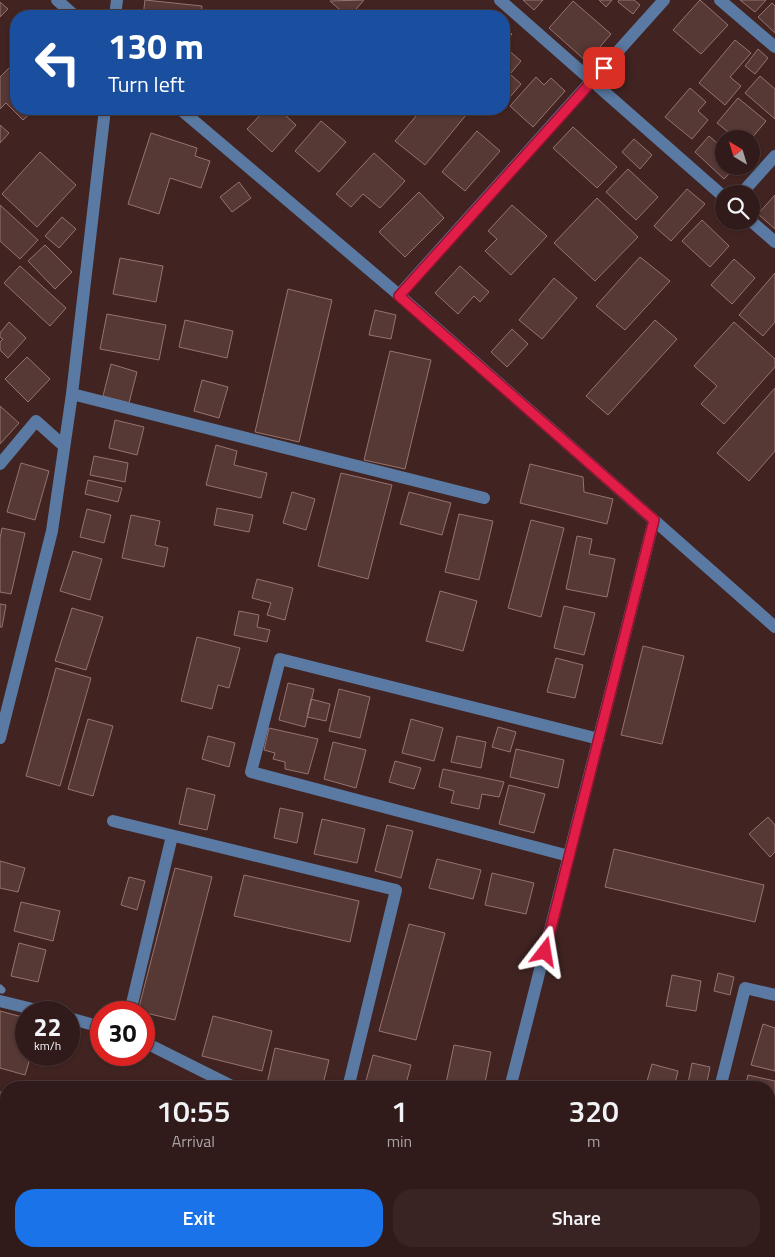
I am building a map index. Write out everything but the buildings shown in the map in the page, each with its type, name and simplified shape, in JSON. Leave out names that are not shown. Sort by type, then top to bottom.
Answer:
[{"type":"street","points":[[57,0],[68,10]]},
{"type":"street","points":[[500,0],[715,189]]},
{"type":"street","points":[[399,296],[664,0]]},
{"type":"street","points":[[720,0],[775,47]]},
{"type":"street","points":[[0,738],[52,532],[72,394],[104,115]]},
{"type":"street","points":[[187,115],[399,296],[775,627]]},
{"type":"street","points":[[749,185],[775,156]]},
{"type":"street","points":[[760,229],[775,242]]},
{"type":"street","points":[[72,394],[484,498]]},
{"type":"street","points":[[0,464],[36,421],[64,446]]},
{"type":"street","points":[[512,1081],[654,520]]},
{"type":"street","points":[[569,856],[251,772],[280,659],[599,740]]},
{"type":"street","points":[[113,821],[396,890],[350,1081]]},
{"type":"street","points":[[133,1001],[172,836]]},
{"type":"street","points":[[722,1081],[745,988],[775,995]]},
{"type":"street","points":[[0,1001],[15,1005]]},
{"type":"street","points":[[155,1048],[222,1081]]},
{"type":"route","points":[[545,952],[654,520],[399,296],[604,68]]}]
